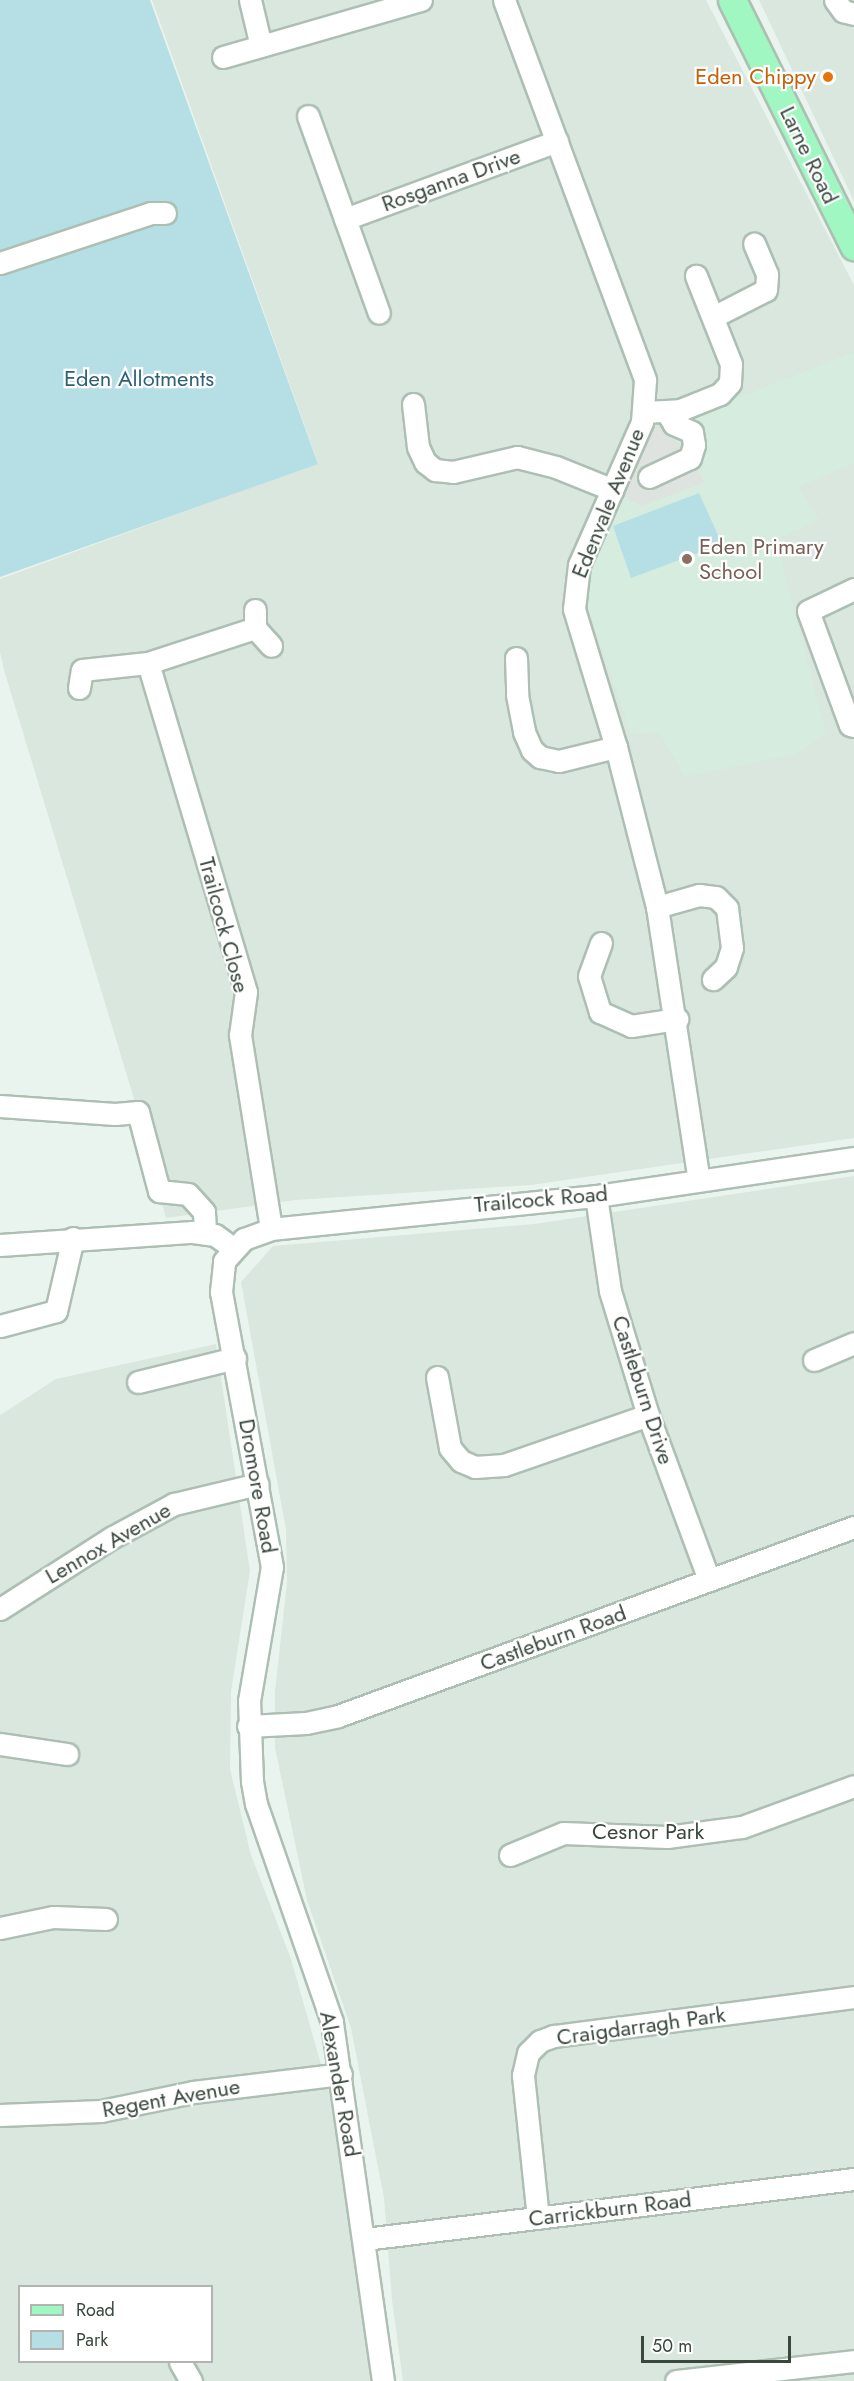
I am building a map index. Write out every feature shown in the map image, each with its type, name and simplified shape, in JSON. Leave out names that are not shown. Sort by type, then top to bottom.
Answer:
[{"type":"main road","name":"Larne Road","points":[[732,0],[854,246]]},
{"type":"street","points":[[250,0],[261,46]]},
{"type":"street","points":[[223,57],[421,0]]},
{"type":"street","name":"Edenvale Avenue","points":[[504,0],[641,367],[644,412],[613,490],[579,565],[573,598],[577,624],[616,747],[657,907],[677,1019],[699,1180]]},
{"type":"street","points":[[835,0],[843,11],[854,14]]},
{"type":"street","points":[[308,116],[379,313]]},
{"type":"street","name":"Rosganna Drive","points":[[345,219],[557,141]]},
{"type":"street","points":[[0,263],[151,213],[165,213]]},
{"type":"street","points":[[712,316],[766,290],[767,274],[754,244]]},
{"type":"street","points":[[644,412],[667,413],[720,394],[730,383],[731,364],[696,276]]},
{"type":"street","points":[[413,404],[418,447],[425,462],[435,470],[453,472],[517,457],[556,467],[613,490]]},
{"type":"street","points":[[649,477],[690,458],[694,445],[692,432],[674,424],[667,413]]},
{"type":"street","points":[[854,589],[808,611],[850,725],[854,726]]},
{"type":"street","points":[[80,671],[148,663],[255,619],[271,646]]},
{"type":"street","points":[[516,658],[517,695],[524,732],[532,750],[540,757],[559,761],[616,747]]},
{"type":"street","name":"Trailcock Close","points":[[148,663],[246,992],[240,1035],[271,1229]]},
{"type":"street","points":[[657,907],[699,895],[716,897],[727,908],[732,948],[726,967],[713,979]]},
{"type":"street","points":[[601,943],[589,976],[600,1012],[631,1026],[677,1019]]},
{"type":"street","points":[[0,1106],[115,1114],[138,1112],[159,1191],[188,1194],[204,1212],[205,1232]]},
{"type":"street","name":"Trailcock Road","points":[[233,1248],[249,1236],[271,1229],[596,1196],[854,1158]]},
{"type":"street","name":"Castleburn Drive","points":[[596,1196],[610,1291],[648,1415],[709,1580]]},
{"type":"street","points":[[0,1245],[73,1238],[205,1232],[233,1248]]},
{"type":"street","points":[[0,1326],[56,1311],[73,1238]]},
{"type":"street","name":"Dromore Road","points":[[233,1248],[225,1261],[220,1279],[272,1567],[252,1675],[248,1726]]},
{"type":"street","points":[[814,1360],[854,1343]]},
{"type":"street","points":[[138,1382],[235,1358]]},
{"type":"street","points":[[437,1377],[450,1448],[461,1461],[475,1467],[504,1465],[648,1415]]},
{"type":"street","name":"Lennox Avenue","points":[[0,1610],[102,1544],[174,1504],[258,1484]]},
{"type":"street","name":"Castleburn Road","points":[[248,1726],[306,1723],[339,1716],[854,1527]]},
{"type":"street","name":"Alexander Road","points":[[248,1726],[256,1804],[332,2022],[342,2073],[383,2381]]},
{"type":"street","points":[[0,1744],[67,1754]]},
{"type":"street","name":"Cesnor Park","points":[[510,1855],[563,1833],[667,1837],[742,1827],[854,1786]]},
{"type":"street","points":[[0,1928],[53,1917],[106,1918]]},
{"type":"street","name":"Craigdarragh Park","points":[[538,2218],[523,2075],[528,2053],[540,2041],[854,1997]]},
{"type":"street","name":"Regent Avenue","points":[[0,2115],[101,2111],[193,2092],[342,2073]]},
{"type":"street","name":"Carrickburn Road","points":[[365,2239],[854,2179]]},
{"type":"street","points":[[676,2381],[854,2361]]},
{"type":"street","points":[[181,2363],[191,2381]]},
{"type":"shaded area","points":[[152,0],[706,0],[854,285],[854,1138],[531,1185],[295,1200],[166,1218],[138,1112],[4,670],[0,652],[0,579],[318,463]]},
{"type":"shaded area","points":[[759,0],[854,0],[854,201]]},
{"type":"shaded area","name":"Eden Primary School","points":[[854,352],[854,463],[798,487],[819,520],[776,540],[826,733],[797,754],[685,777],[659,732],[631,734],[586,603],[585,578],[649,433]]},
{"type":"shaded area","points":[[663,426],[695,463],[704,483],[641,506],[621,495],[649,433]]},
{"type":"shaded area","points":[[854,1176],[854,2381],[403,2381],[392,2300],[384,2198],[351,2028],[307,1900],[275,1748],[275,1691],[287,1582],[286,1530],[241,1282],[273,1246],[534,1224]]},
{"type":"shaded area","points":[[216,1344],[250,1571],[231,1692],[230,1769],[251,1855],[291,1959],[334,2110],[377,2381],[0,2381],[0,1415],[56,1379]]},
{"type":"green space","name":"Eden Allotments","points":[[0,0],[150,0],[318,464],[0,577]]},
{"type":"green space","points":[[699,493],[722,544],[631,578],[613,526]]},
{"type":"place","name":"Eden Chippy","points":[[828,77]]},
{"type":"place","name":"Eden Primary School","points":[[687,559]]}]
